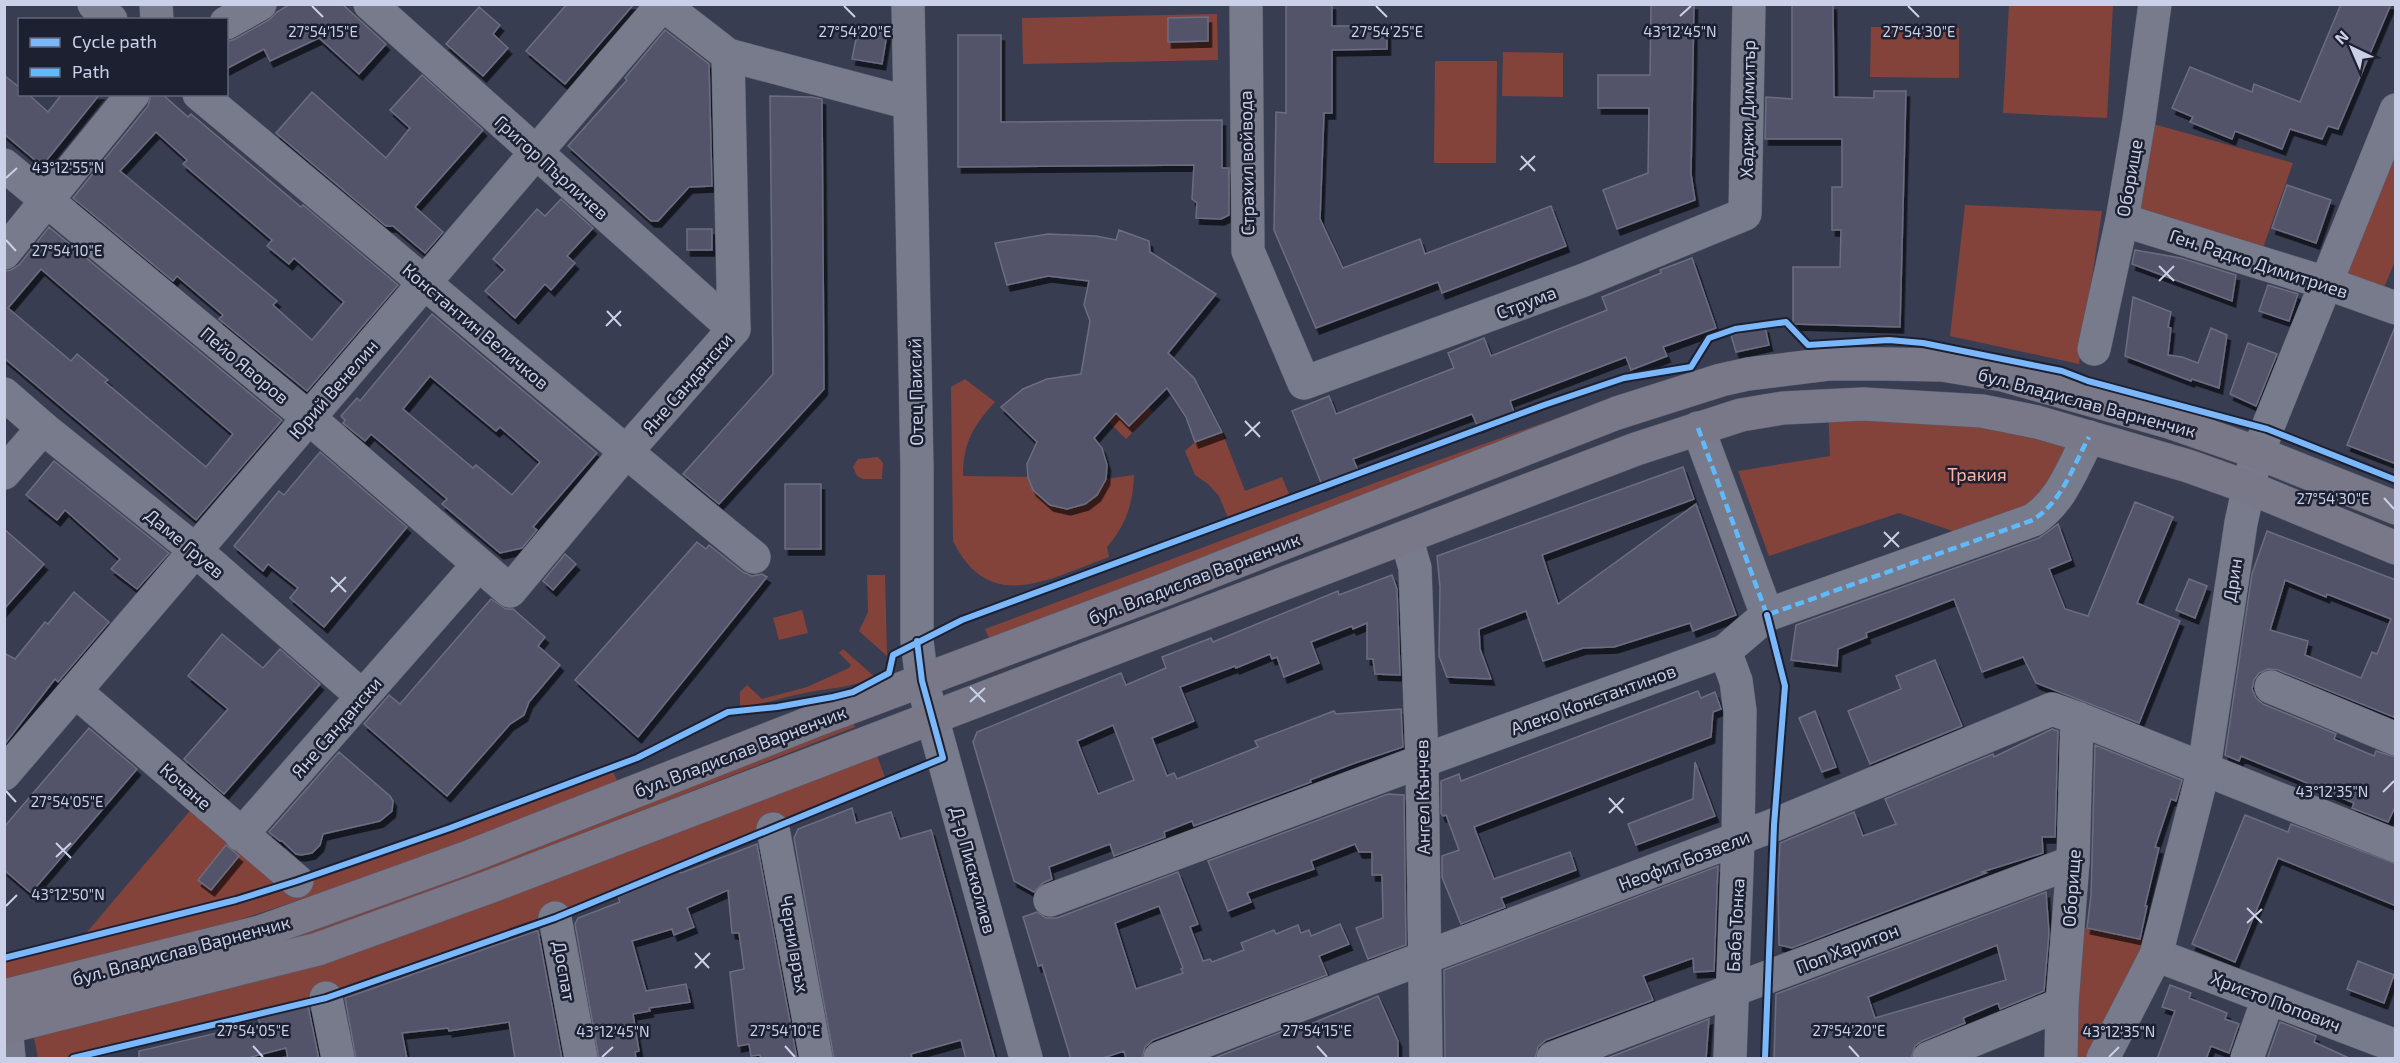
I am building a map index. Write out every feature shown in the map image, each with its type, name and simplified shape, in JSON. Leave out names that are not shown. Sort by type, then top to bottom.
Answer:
[{"type":"main road","name":"бул. Владислав Варненчик","points":[[6,1027],[463,859],[817,720],[1186,582],[1617,412],[1748,374],[1828,364],[1942,365],[2003,375],[2169,422],[2258,453],[2396,508]]},
{"type":"main road","name":"бул. Владислав Варненчик","points":[[6,1027],[318,949],[489,887],[1406,537],[1698,428],[1741,415],[1783,408],[1863,404],[1982,411],[2037,422],[2188,466],[2250,488],[2396,548]]},
{"type":"street","points":[[94,4],[109,18]]},
{"type":"street","points":[[228,22],[260,4]]},
{"type":"street","name":"Григор Пърличев","points":[[370,4],[734,329]]},
{"type":"street","name":"Отец Паисий","points":[[908,4],[917,641],[922,681]]},
{"type":"street","name":"Страхил войвода","points":[[1246,4],[1248,251],[1305,383]]},
{"type":"street","name":"Хаджи Димитър","points":[[1745,214],[1749,4]]},
{"type":"street","name":"Оборище","points":[[2094,349],[2122,220],[2155,4]]},
{"type":"street","points":[[662,5],[728,55],[909,103]]},
{"type":"street","name":"Юрий Венелин","points":[[4,774],[662,5]]},
{"type":"street","name":"Яне Сандански","points":[[510,591],[734,329],[728,55]]},
{"type":"street","points":[[4,253],[48,202],[131,96]]},
{"type":"street","name":"Константин Величков","points":[[201,96],[626,453],[754,557]]},
{"type":"street","name":"Дрин","points":[[2103,1059],[2156,955],[2204,768],[2241,523],[2258,453],[2396,110]]},
{"type":"street","name":"Пейо Яворов","points":[[4,165],[309,418],[510,591]]},
{"type":"street","name":"Струма","points":[[1305,383],[1584,280],[1745,214]]},
{"type":"street","name":"Ген. Радко Димитриев","points":[[2122,220],[2326,283],[2396,308]]},
{"type":"street","name":"Даме Груев","points":[[4,394],[195,550],[362,696]]},
{"type":"street","points":[[4,473],[43,428]]},
{"type":"street","points":[[1698,428],[1767,615]]},
{"type":"street","name":"Алеко Константинов","points":[[1050,900],[1725,651],[1767,615],[2033,520],[2062,493],[2089,437]]},
{"type":"street","name":"Ангел Кънчев","points":[[1406,537],[1416,568],[1422,761],[1426,1059]]},
{"type":"street","name":"Яне Сандански","points":[[242,835],[478,565]]},
{"type":"street","name":"Баба Тонка","points":[[1725,651],[1736,681],[1740,711],[1730,1059]]},
{"type":"street","name":"Д-р Пискюлиев","points":[[922,681],[1026,1059]]},
{"type":"street","points":[[2271,687],[2396,739]]},
{"type":"street","name":"Кочане","points":[[75,691],[297,881]]},
{"type":"street","name":"Неофит Бозвели","points":[[1160,1059],[1738,839],[2052,709],[2396,846]]},
{"type":"street","name":"Оборище","points":[[2061,1059],[2062,1004],[2073,862],[2077,718]]},
{"type":"street","name":"Черни връх","points":[[773,828],[816,1059]]},
{"type":"street","name":"Поп Харитон","points":[[1553,1059],[2073,862]]},
{"type":"street","name":"Доспат","points":[[555,918],[580,1059]]},
{"type":"street","name":"Христо Попович","points":[[2156,955],[2396,1046]]},
{"type":"street","points":[[326,998],[338,1059]]},
{"type":"street","points":[[2247,1059],[2268,999]]},
{"type":"street","points":[[1929,1059],[2062,1004]]},
{"type":"green space","points":[[2009,4],[2113,5],[2107,118],[2003,113]]},
{"type":"green space","points":[[1217,14],[1218,60],[1023,64],[1022,18]]},
{"type":"green space","points":[[1871,27],[1959,28],[1959,78],[1870,77]]},
{"type":"green space","points":[[1503,52],[1563,53],[1563,97],[1502,96]]},
{"type":"green space","points":[[1435,61],[1497,61],[1496,163],[1434,163]]},
{"type":"green space","points":[[2395,110],[2395,261],[2378,302],[2326,283]]},
{"type":"green space","points":[[2139,120],[2293,163],[2258,262],[2122,220]]},
{"type":"green space","points":[[1965,205],[2102,211],[2079,364],[1950,336]]},
{"type":"green space","points":[[965,379],[995,402],[975,427],[967,444],[963,476],[1028,477],[1033,490],[1067,509],[1090,499],[1106,479],[1134,475],[1130,505],[1124,522],[1107,547],[1109,557],[1065,574],[1023,585],[1003,585],[985,578],[968,564],[953,541],[951,387]]},
{"type":"green space","name":"Тракия","points":[[1828,405],[2089,437],[2062,493],[1956,532],[1899,513],[1769,556],[1738,471],[1830,456]]},
{"type":"green space","points":[[1148,407],[1153,412],[1126,439],[1109,422],[1117,414],[1129,426]]},
{"type":"green space","points":[[1585,408],[993,647],[985,629],[1380,481]]},
{"type":"green space","points":[[1222,432],[1245,491],[1282,477],[1289,494],[1228,518],[1219,496],[1195,475],[1185,451],[1195,442]]},
{"type":"green space","points":[[878,457],[883,463],[882,479],[863,479],[857,476],[853,467],[858,459]]},
{"type":"green space","points":[[867,575],[885,575],[887,656],[859,631],[868,612]]},
{"type":"green space","points":[[802,610],[808,633],[779,640],[773,618]]},
{"type":"green space","points":[[843,649],[875,677],[850,685],[740,706],[740,692],[747,685],[762,699],[807,687],[849,668],[851,665],[839,653]]},
{"type":"green space","points":[[851,719],[855,727],[474,877],[360,920],[238,959],[235,952]]},
{"type":"green space","points":[[875,750],[887,783],[555,918],[326,998],[73,1058],[38,1058],[33,1033]]},
{"type":"green space","points":[[611,767],[619,785],[465,845],[112,962],[5,987],[4,958],[81,939],[200,799],[297,881],[450,828]]},
{"type":"green space","points":[[2084,928],[2149,941],[2093,1058],[2073,1058]]},
{"type":"building","points":[[290,4],[342,4],[386,44],[359,74],[319,38],[270,61],[264,49],[228,68],[228,41],[269,20]]},
{"type":"building","points":[[567,4],[634,4],[565,84],[526,51]]},
{"type":"building","points":[[1286,4],[1332,4],[1332,26],[1387,26],[1387,49],[1332,50],[1332,113],[1324,113],[1320,219],[1343,268],[1420,239],[1425,254],[1551,206],[1566,246],[1442,293],[1438,282],[1316,328],[1274,230],[1276,112],[1286,113]]},
{"type":"building","points":[[1651,4],[1694,4],[1691,174],[1695,200],[1617,229],[1603,190],[1648,173],[1649,108],[1598,108],[1598,75],[1650,75]]},
{"type":"building","points":[[1792,4],[1833,4],[1834,97],[1874,98],[1874,91],[1906,91],[1900,327],[1793,324],[1793,267],[1840,267],[1841,230],[1832,230],[1832,187],[1842,187],[1842,139],[1765,139],[1766,97],[1792,99]]},
{"type":"building","points":[[2341,4],[2391,4],[2338,129],[2328,126],[2322,139],[2290,129],[2282,149],[2235,131],[2232,139],[2190,122],[2193,117],[2172,108],[2190,67],[2252,92],[2254,84],[2300,102]]},
{"type":"building","points":[[479,7],[500,25],[493,34],[508,48],[483,76],[446,44]]},
{"type":"building","points":[[1208,17],[1208,41],[1168,42],[1168,18]]},
{"type":"building","points":[[858,29],[887,34],[882,64],[852,59]]},
{"type":"building","points":[[665,30],[709,64],[712,186],[689,187],[658,221],[651,221],[568,146],[627,80],[625,78]]},
{"type":"building","points":[[958,35],[1001,35],[1001,122],[1222,120],[1222,168],[1229,168],[1229,215],[1221,219],[1196,218],[1197,203],[1192,199],[1194,165],[958,167]]},
{"type":"building","points":[[4,75],[18,86],[18,96],[30,96],[48,112],[60,96],[98,96],[42,166],[4,134]]},
{"type":"building","points":[[422,75],[483,130],[415,207],[443,232],[425,253],[393,226],[386,226],[276,133],[312,92],[386,158],[410,128],[390,110]]},
{"type":"building","points":[[150,96],[164,96],[188,117],[191,114],[398,285],[307,391],[219,319],[223,315],[177,276],[173,281],[73,198],[148,106]],"holes":[[[156,132],[187,160],[183,164],[272,240],[267,246],[289,264],[294,258],[344,302],[312,340],[273,305],[277,301],[120,171]]]},
{"type":"building","points":[[770,96],[822,99],[824,389],[719,504],[683,474],[773,374]]},
{"type":"building","points":[[2287,185],[2331,200],[2316,243],[2272,228]]},
{"type":"building","points":[[561,199],[593,228],[567,256],[575,263],[551,290],[545,284],[515,318],[485,291],[505,270],[493,259],[537,209],[545,216]]},
{"type":"building","points":[[49,227],[282,420],[196,520],[4,358],[4,271],[19,265]],"holes":[[[41,269],[233,434],[206,467],[105,382],[108,380],[77,354],[71,361],[8,308]]]},
{"type":"building","points":[[687,229],[712,229],[712,250],[687,250]]},
{"type":"building","points":[[1119,230],[1149,241],[1150,252],[1216,294],[1168,353],[1194,378],[1222,432],[1195,442],[1186,417],[1167,388],[1129,426],[1116,413],[1094,438],[1102,448],[1107,465],[1106,479],[1097,495],[1085,504],[1067,509],[1050,505],[1033,490],[1028,477],[1027,464],[1037,442],[1001,407],[1023,389],[1047,379],[1081,374],[1090,321],[1084,305],[1089,281],[1048,276],[1007,285],[995,243],[1048,234],[1096,236],[1116,240]]},
{"type":"building","points":[[2135,250],[2181,258],[2236,275],[2232,301],[2132,264]]},
{"type":"building","points":[[1692,258],[1716,328],[1663,347],[1667,356],[1631,370],[1626,357],[1510,401],[1514,412],[1478,427],[1472,414],[1353,459],[1358,470],[1322,485],[1292,411],[1329,396],[1336,414],[1454,368],[1448,353],[1484,338],[1491,356],[1607,310],[1602,297]]},
{"type":"building","points":[[2268,285],[2298,294],[2289,321],[2259,311]]},
{"type":"building","points":[[2133,297],[2171,312],[2168,327],[2171,328],[2168,355],[2198,363],[2211,328],[2227,335],[2219,388],[2192,379],[2191,381],[2125,356]]},
{"type":"building","points":[[432,314],[597,453],[533,527],[537,530],[522,548],[500,553],[442,504],[447,499],[371,434],[365,441],[343,423],[345,420],[341,416],[357,398],[360,401]],"holes":[[[430,376],[496,431],[500,427],[540,462],[512,495],[476,465],[473,468],[403,409]]]},
{"type":"building","points":[[1765,327],[1769,345],[1736,352],[1731,335]]},
{"type":"building","points":[[2396,327],[2396,464],[2347,445]]},
{"type":"building","points":[[2248,343],[2277,354],[2256,406],[2230,394]]},
{"type":"building","points":[[320,452],[407,527],[324,627],[290,598],[298,588],[268,564],[263,571],[234,546],[279,491],[284,495]]},
{"type":"building","points":[[54,461],[169,553],[137,589],[111,569],[120,559],[65,510],[57,520],[26,495]]},
{"type":"building","points":[[1683,467],[1694,499],[1542,555],[1558,604],[1696,504],[1736,615],[1693,631],[1690,623],[1614,647],[1583,648],[1543,661],[1526,611],[1479,629],[1480,649],[1491,679],[1447,677],[1439,656],[1440,587],[1437,556]]},
{"type":"building","points":[[785,484],[821,484],[821,549],[785,549]]},
{"type":"building","points":[[2135,502],[2173,517],[2137,603],[2180,621],[2139,723],[2036,683],[2023,657],[1982,672],[1954,599],[1866,633],[1867,637],[1838,649],[1837,666],[1791,660],[1796,625],[2039,538],[2058,524],[2071,560],[2049,569],[2065,609],[2088,616]]},
{"type":"building","points":[[4,529],[44,564],[4,609]]},
{"type":"building","points":[[2267,531],[2396,580],[2396,718],[2278,670],[2268,669],[2259,673],[2252,689],[2256,698],[2263,704],[2336,734],[2334,739],[2374,756],[2376,751],[2396,757],[2396,805],[2388,822],[2352,808],[2354,803],[2295,778],[2241,756],[2239,761],[2225,755],[2252,574]],"holes":[[[2285,580],[2326,597],[2327,594],[2391,619],[2377,654],[2372,652],[2361,678],[2305,655],[2308,641],[2270,630]]]},
{"type":"building","points":[[697,542],[706,549],[709,545],[743,572],[752,576],[762,574],[767,577],[638,737],[575,680]]},
{"type":"building","points":[[565,554],[576,564],[553,590],[543,581]]},
{"type":"building","points":[[1392,575],[1397,589],[1400,675],[1375,674],[1373,659],[1367,659],[1367,623],[1353,629],[1352,626],[1311,642],[1319,663],[1284,677],[1277,657],[1272,659],[1270,654],[1180,687],[1194,721],[1152,738],[1167,776],[1174,773],[1177,779],[1258,747],[1255,741],[1334,711],[1336,714],[1401,709],[1403,747],[1310,780],[1311,782],[1194,826],[1192,821],[1164,832],[1165,837],[1114,856],[1110,844],[1049,867],[1052,879],[1043,883],[1034,892],[1014,881],[973,742],[977,732],[1121,673],[1126,685],[1166,668],[1162,657],[1211,638],[1213,642],[1338,591],[1339,595]],"holes":[[[1113,725],[1134,780],[1098,794],[1077,741]]]},
{"type":"building","points":[[2189,579],[2207,586],[2195,618],[2176,610]]},
{"type":"building","points":[[74,592],[109,622],[58,682],[55,679],[4,745],[4,653],[15,659],[45,622],[48,624]]},
{"type":"building","points":[[491,599],[506,609],[513,609],[545,637],[538,646],[560,665],[529,702],[524,715],[510,724],[447,796],[364,724],[389,695],[400,704]]},
{"type":"building","points":[[222,634],[263,668],[280,649],[320,684],[224,794],[184,759],[228,709],[188,676]]},
{"type":"building","points":[[1935,660],[1962,726],[1870,764],[1848,711],[1901,689],[1896,676]]},
{"type":"building","points":[[1698,691],[1701,698],[1715,692],[1721,709],[1713,712],[1711,737],[1474,827],[1494,879],[1570,852],[1576,870],[1501,898],[1505,907],[1461,924],[1442,877],[1442,856],[1459,850],[1446,815],[1443,816],[1441,813],[1441,781],[1459,774],[1461,781]]},
{"type":"building","points":[[1815,711],[1836,767],[1822,772],[1799,718]]},
{"type":"building","points":[[89,728],[137,769],[31,893],[4,870],[4,827]]},
{"type":"building","points":[[2052,729],[2058,731],[2055,837],[2042,837],[2043,853],[1982,872],[1986,873],[1792,948],[1779,945],[1780,843],[1854,812],[1863,836],[1896,824],[1885,799],[1993,754],[1994,757]]},
{"type":"building","points":[[2095,745],[2182,780],[2176,801],[2171,799],[2155,847],[2159,848],[2145,906],[2147,906],[2140,939],[2087,928],[2091,895]]},
{"type":"building","points":[[339,752],[390,796],[393,801],[392,811],[380,821],[323,834],[320,845],[312,853],[296,854],[269,832]]},
{"type":"building","points":[[1695,762],[1715,816],[1636,845],[1628,824],[1693,799]]},
{"type":"building","points":[[1388,794],[1404,795],[1406,945],[1368,959],[1356,928],[1383,918],[1382,875],[1372,875],[1372,852],[1359,852],[1355,844],[1311,861],[1314,869],[1247,893],[1251,902],[1228,911],[1208,861]]},
{"type":"building","points":[[852,808],[856,823],[891,812],[900,839],[931,830],[995,1059],[966,1059],[961,1040],[911,1054],[912,1059],[834,1059],[794,838],[798,829]]},
{"type":"building","points":[[2245,815],[2288,832],[2291,824],[2396,864],[2396,906],[2278,858],[2235,962],[2192,944]]},
{"type":"building","points":[[757,844],[797,1059],[761,1059],[760,1055],[751,1056],[749,1044],[738,1046],[730,972],[744,969],[739,933],[732,933],[728,890],[687,908],[694,927],[674,935],[672,929],[632,941],[646,991],[686,984],[690,1002],[649,1008],[650,1011],[633,1014],[639,1051],[635,1052],[636,1059],[599,1059],[575,924],[578,918],[620,902],[618,897],[680,871],[681,873]]},
{"type":"building","points":[[226,845],[239,856],[211,890],[198,880]]},
{"type":"building","points":[[1718,866],[1714,971],[1694,972],[1693,958],[1643,976],[1653,1000],[1546,1040],[1538,1047],[1535,1059],[1445,1059],[1444,970]]},
{"type":"building","points":[[1178,872],[1198,924],[1190,927],[1203,961],[1210,959],[1212,962],[1244,950],[1241,943],[1274,930],[1276,934],[1298,925],[1301,933],[1309,930],[1311,936],[1340,924],[1349,944],[1319,956],[1327,975],[1153,1040],[1145,1047],[1142,1059],[1126,1059],[1124,1051],[1100,1059],[1071,1059],[1042,965],[1038,966],[1023,917],[1037,912],[1046,918],[1057,918]],"holes":[[[1159,906],[1183,968],[1181,969],[1183,973],[1136,989],[1115,923]]]},
{"type":"building","points":[[2046,892],[2049,933],[2044,991],[2000,1009],[1998,1003],[1963,1018],[1965,1023],[1915,1046],[1911,1059],[1774,1059],[1776,994]],"holes":[[[1997,945],[2006,980],[1875,1018],[1868,997]]]},
{"type":"building","points":[[538,931],[562,1059],[515,1059],[509,1022],[449,1031],[448,1028],[402,1033],[407,1059],[356,1059],[345,998]]},
{"type":"building","points":[[2358,961],[2394,975],[2384,1003],[2347,989]]},
{"type":"building","points":[[2170,985],[2191,993],[2189,998],[2227,1013],[2225,1019],[2239,1024],[2229,1053],[2211,1046],[2206,1059],[2157,1059],[2175,1011],[2162,1007]]},
{"type":"building","points":[[1378,996],[1398,1041],[1398,1059],[1212,1059],[1299,1025],[1301,1028]]},
{"type":"building","points":[[308,1006],[319,1059],[288,1059],[286,1048],[243,1059],[139,1059],[139,1051],[260,1023],[258,1018]]},
{"type":"building","points":[[1709,1019],[1706,1059],[1605,1059]]},
{"type":"building","points":[[2280,1022],[2316,1036],[2314,1042],[2351,1059],[2267,1059]]},
{"type":"marked path","points":[[1698,428],[1767,615],[2033,520],[2052,503],[2059,493],[2089,437]]},
{"type":"cycle path","points":[[4,958],[236,900],[297,881],[450,828],[637,758],[728,712],[777,707],[853,692],[889,673],[893,655],[962,620],[1544,405],[1624,378],[1691,367],[1709,338],[1735,329],[1786,322],[1808,345],[1889,340],[1923,343],[2062,371],[2088,381],[2267,429],[2396,480]]},
{"type":"cycle path","points":[[1765,1058],[1774,825],[1785,686],[1767,615]]},
{"type":"cycle path","points":[[73,1058],[326,998],[555,918],[943,758],[922,681],[917,641]]}]
